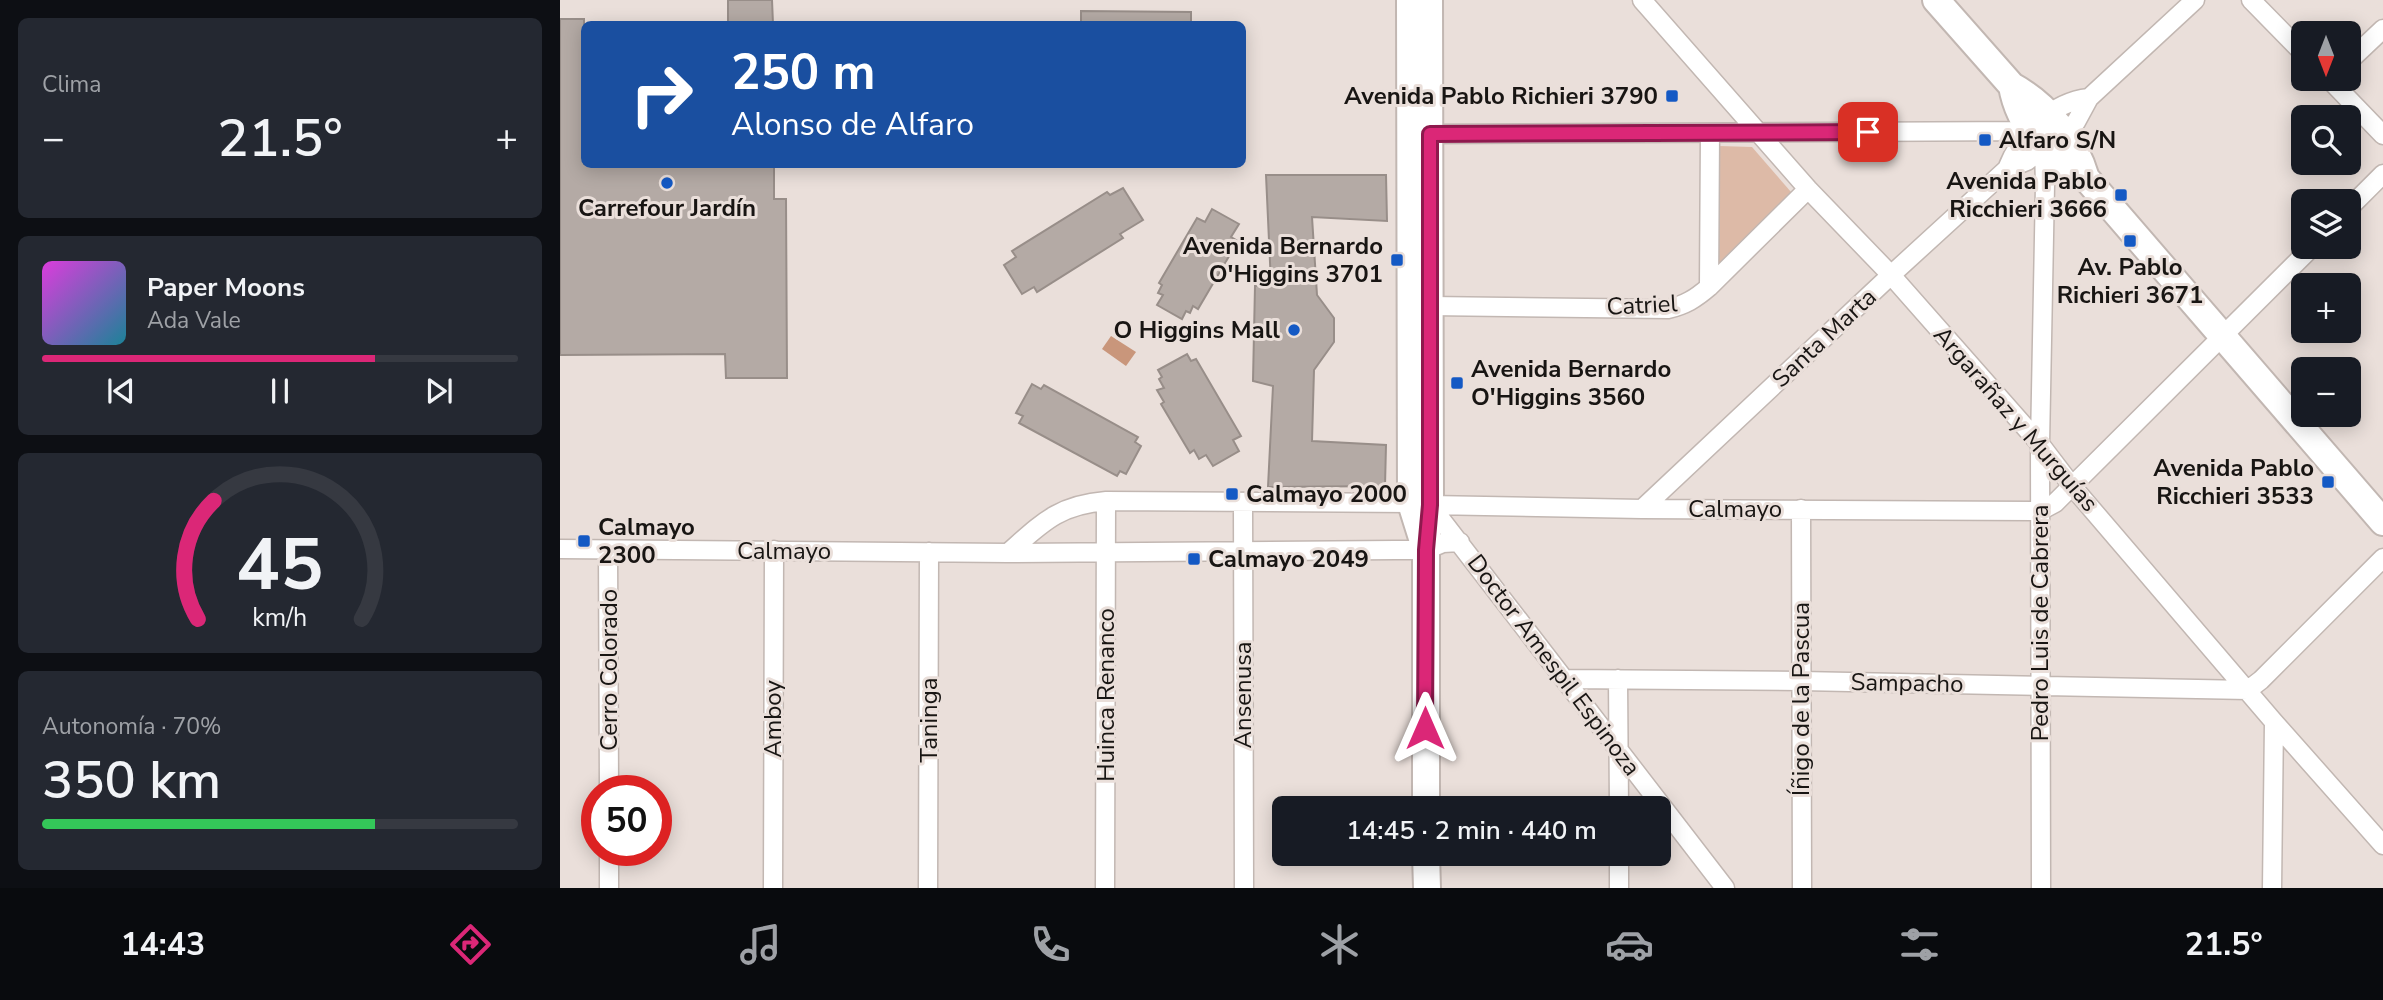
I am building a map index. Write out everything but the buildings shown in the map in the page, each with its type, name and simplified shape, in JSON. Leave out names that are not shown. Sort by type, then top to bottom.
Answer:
[{"type":"main road","points":[[1410,0],[1421,504],[1426,550],[1426,796]]},
{"type":"main road","points":[[1421,504],[1430,306],[1429,0]]},
{"type":"main road","points":[[1936,0],[2012,86],[2028,95],[2064,167],[2086,178],[2383,522]]},
{"type":"main road","points":[[1426,866],[1427,888]]},
{"type":"street","name":"Argarañaz y Murguías","points":[[1642,0],[1808,189],[1891,275],[2040,444],[2274,722],[2383,845]]},
{"type":"street","name":"Santa Marta","points":[[1642,509],[2007,169],[2014,150],[2047,132],[2076,122],[2088,99],[2195,0]]},
{"type":"street","points":[[2250,0],[2291,41]]},
{"type":"street","points":[[2361,50],[2383,29]]},
{"type":"street","points":[[2341,91],[2383,135]]},
{"type":"street","points":[[1430,134],[2047,132]]},
{"type":"street","name":"Pedro Luis de Cabrera","points":[[2041,888],[2040,444],[2047,132]]},
{"type":"street","points":[[1709,287],[1710,133]]},
{"type":"street","points":[[2361,196],[2383,174]]},
{"type":"street","name":"Catriel","points":[[1430,306],[1668,309],[1683,306],[1709,287],[1808,189]]},
{"type":"street","points":[[2040,510],[2055,503],[2073,486],[2300,259]]},
{"type":"street","name":"Calmayo","points":[[1007,553],[1047,519],[1085,503],[1106,501],[1642,509],[2040,510]]},
{"type":"street","name":"Huinca Renanco","points":[[1105,888],[1106,501]]},
{"type":"street","name":"Ansenusa","points":[[1243,502],[1244,888]]},
{"type":"street","name":"Doctor Amespil Espinoza","points":[[1421,504],[1460,542],[1726,888]]},
{"type":"street","name":"Íñigo de la Pascua","points":[[1801,509],[1802,888]]},
{"type":"street","name":"Doctor Amespil Espinoza","points":[[1426,550],[1443,542],[1460,542]]},
{"type":"street","name":"Calmayo","points":[[560,550],[1007,553],[1426,550]]},
{"type":"street","name":"Cerro Colorado","points":[[608,550],[609,775]]},
{"type":"street","name":"Amboy","points":[[773,888],[774,550]]},
{"type":"street","name":"Taninga","points":[[928,888],[929,552]]},
{"type":"street","points":[[2248,690],[2383,558]]},
{"type":"street","name":"Sampacho","points":[[1566,679],[2248,690]]},
{"type":"street","points":[[1618,679],[1619,796]]},
{"type":"street","points":[[2272,888],[2274,722]]},
{"type":"street","points":[[609,866],[609,888]]},
{"type":"street","points":[[1619,866],[1619,888]]},
{"type":"shaded area","points":[[1719,146],[1752,147],[1791,192],[1722,264],[1718,261]]},
{"type":"shaded area","points":[[1111,336],[1136,352],[1126,366],[1102,349]]},
{"type":"place","name":"Avenida Pablo Richieri 3790","points":[[1672,96]]},
{"type":"place","name":"Alfaro S/N","points":[[1985,140]]},
{"type":"place","name":"Carrefour Jardín","points":[[667,183]]},
{"type":"place","name":"Avenida Pablo Ricchieri 3666","points":[[2121,195]]},
{"type":"place","name":"Av. Pablo Richieri 3671","points":[[2130,241]]},
{"type":"place","name":"Avenida Bernardo O'Higgins 3701","points":[[1397,260]]},
{"type":"place","name":"O Higgins Mall","points":[[1294,330]]},
{"type":"place","name":"Avenida Bernardo O'Higgins 3560","points":[[1457,383]]},
{"type":"place","name":"Avenida Pablo Ricchieri 3533","points":[[2328,482]]},
{"type":"place","name":"Calmayo 2000","points":[[1232,494]]},
{"type":"place","name":"Calmayo 2300","points":[[584,541]]},
{"type":"place","name":"Calmayo 2049","points":[[1194,559]]},
{"type":"route","points":[[1425,728],[1426,550],[1430,505],[1430,134],[1868,132]]}]
